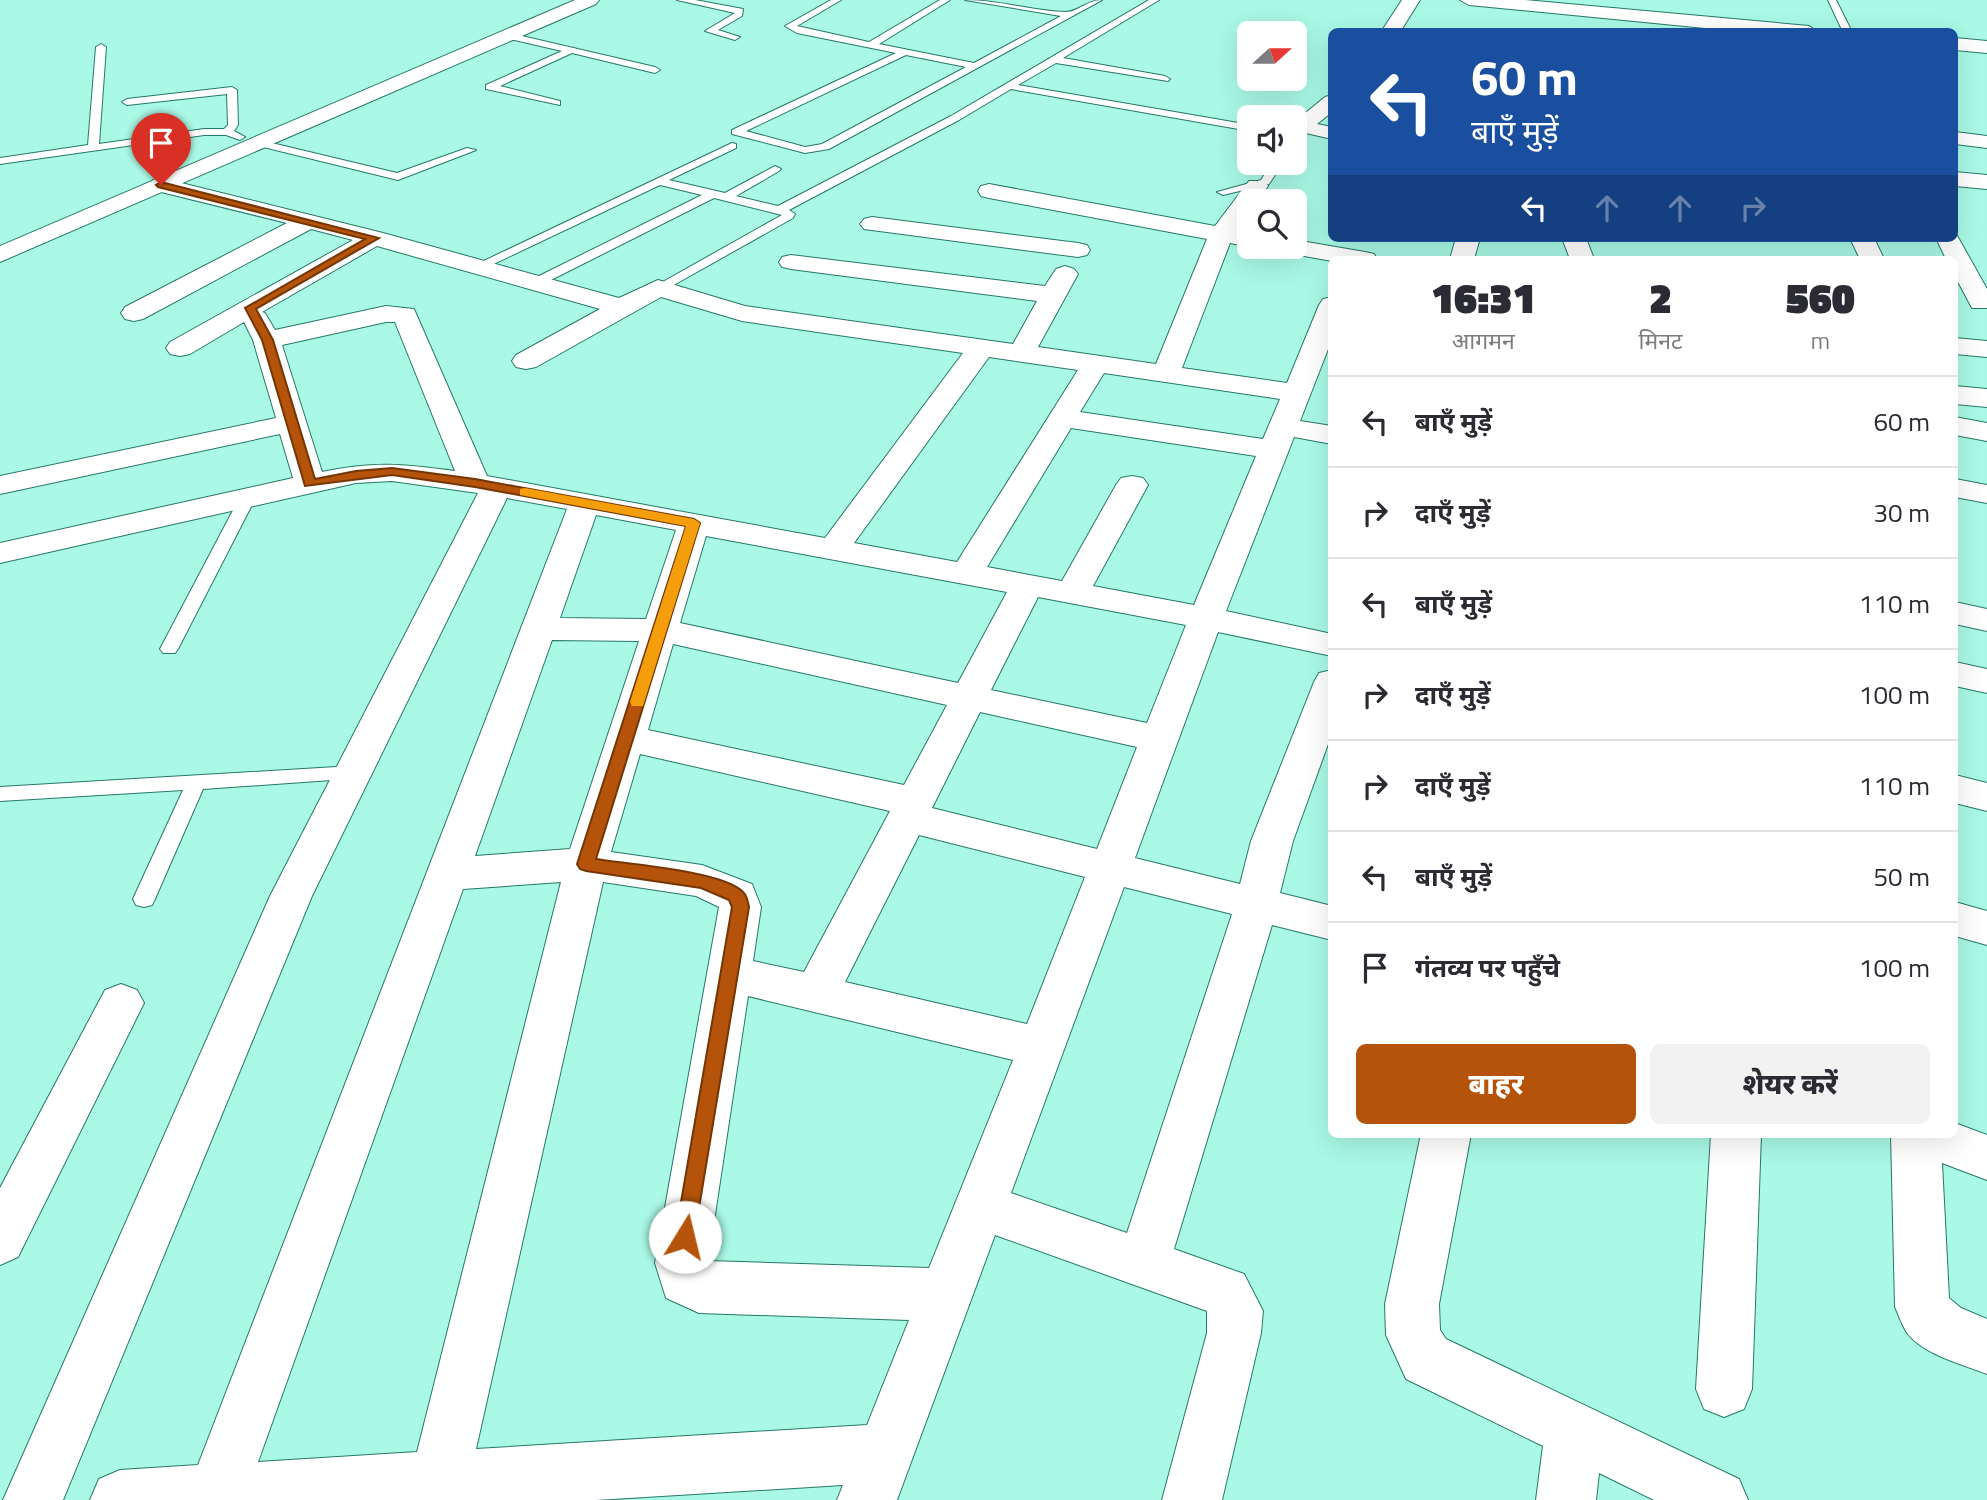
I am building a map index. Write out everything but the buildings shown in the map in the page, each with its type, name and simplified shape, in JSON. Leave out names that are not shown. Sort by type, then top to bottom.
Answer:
[{"type":"street","points":[[394,78],[569,0]]},
{"type":"street","points":[[0,255],[161,185],[241,137],[590,0]]},
{"type":"street","points":[[1393,28],[1411,0]]},
{"type":"street","points":[[1469,0],[1766,28]]},
{"type":"street","points":[[1958,44],[1987,47]]},
{"type":"street","points":[[1307,122],[1328,104]]},
{"type":"street","points":[[1307,132],[1328,133]]},
{"type":"street","points":[[1958,138],[1987,142]]},
{"type":"street","points":[[0,239],[191,166]]},
{"type":"street","points":[[1958,179],[1987,182]]},
{"type":"street","points":[[161,185],[374,238],[622,307]]},
{"type":"street","points":[[1166,373],[1221,235],[1257,186]]},
{"type":"street","points":[[989,191],[1237,238]]},
{"type":"street","points":[[1021,354],[1100,211]]},
{"type":"street","points":[[134,313],[309,221]]},
{"type":"street","points":[[872,224],[1078,250]]},
{"type":"street","points":[[180,348],[374,238]]},
{"type":"street","points":[[1307,248],[1357,253]]},
{"type":"street","points":[[792,262],[1053,295]]},
{"type":"street","points":[[1958,263],[1974,302]]},
{"type":"street","points":[[526,361],[658,288],[742,313],[1166,373],[1286,423],[1328,434]]},
{"type":"street","points":[[250,308],[267,340],[310,484]]},
{"type":"street","points":[[267,340],[386,314],[405,315],[486,485]]},
{"type":"street","points":[[120,1500],[216,1494],[379,1492],[439,1481],[875,1476],[1206,618],[1328,315]]},
{"type":"street","points":[[1958,346],[1987,349]]},
{"type":"street","points":[[833,549],[981,348]]},
{"type":"street","points":[[967,573],[1096,363]]},
{"type":"street","points":[[1958,395],[1987,398]]},
{"type":"street","points":[[1061,418],[1286,423]]},
{"type":"street","points":[[0,485],[293,424]]},
{"type":"street","points":[[1958,427],[1987,432]]},
{"type":"street","points":[[0,553],[356,474],[392,472],[486,485],[1027,584],[1328,644]]},
{"type":"street","points":[[33,1500],[292,896],[353,774],[486,485]]},
{"type":"street","points":[[1072,593],[1132,485]]},
{"type":"street","points":[[1958,489],[1987,495]]},
{"type":"street","points":[[216,1494],[585,503]]},
{"type":"street","points":[[439,1481],[586,864],[694,523]]},
{"type":"street","points":[[817,994],[1027,584]]},
{"type":"street","points":[[1958,614],[1987,620]]},
{"type":"street","points":[[538,629],[660,631],[1160,739]]},
{"type":"street","points":[[1958,675],[1987,681]]},
{"type":"street","points":[[1144,1262],[1256,902],[1272,841],[1328,693]]},
{"type":"street","points":[[626,738],[911,810],[1110,867],[1328,922]]},
{"type":"street","points":[[1958,790],[1987,797]]},
{"type":"street","points":[[447,874],[586,864],[702,881],[737,896],[740,907],[681,1264],[685,1280],[699,1287],[945,1295]]},
{"type":"street","points":[[1958,920],[1987,928]]},
{"type":"street","points":[[729,972],[1041,1047]]},
{"type":"street","points":[[0,1240],[121,1003]]},
{"type":"street","points":[[1445,1138],[1412,1304],[1413,1335],[1426,1359],[1718,1500]]},
{"type":"street","points":[[1724,1390],[1736,1138]]},
{"type":"street","points":[[1916,1138],[1922,1307],[1934,1322],[1987,1347]]},
{"type":"street","points":[[1936,1138],[1987,1158]]},
{"type":"street","points":[[980,1206],[1225,1292],[1236,1311],[1234,1333],[1192,1500]]},
{"type":"street","points":[[1566,1500],[1574,1431]]},
{"type":"lane","points":[[681,0],[740,11],[710,31],[735,37]]},
{"type":"lane","points":[[837,0],[790,26],[797,30],[873,43],[976,66]]},
{"type":"lane","points":[[873,43],[947,0]]},
{"type":"lane","points":[[969,0],[1071,15]]},
{"type":"lane","points":[[906,51],[736,132],[805,150],[821,149],[1098,0]]},
{"type":"lane","points":[[779,210],[955,118],[1156,0]]},
{"type":"lane","points":[[1832,0],[1846,28]]},
{"type":"lane","points":[[505,35],[655,70]]},
{"type":"lane","points":[[93,148],[102,47]]},
{"type":"lane","points":[[556,103],[490,87],[572,50]]},
{"type":"lane","points":[[1052,59],[1165,79]]},
{"type":"lane","points":[[1008,86],[1237,126]]},
{"type":"lane","points":[[127,102],[232,90],[233,125],[241,137]]},
{"type":"lane","points":[[0,161],[204,132],[241,137],[398,177],[471,150]]},
{"type":"lane","points":[[477,267],[732,146]]},
{"type":"lane","points":[[727,197],[775,169]]},
{"type":"lane","points":[[1223,192],[1257,186],[1265,182],[1269,175]]},
{"type":"lane","points":[[658,288],[786,220],[789,214],[659,181]]},
{"type":"lane","points":[[535,283],[713,194]]},
{"type":"lane","points":[[169,649],[248,498]]},
{"type":"lane","points":[[0,794],[353,774]]},
{"type":"lane","points":[[144,899],[196,783]]},
{"type":"slow traffic","points":[[525,492],[694,523],[637,702]]},
{"type":"route","points":[[161,185],[374,238],[250,308],[267,340],[310,484],[356,474],[392,472],[475,483],[694,523],[586,864],[702,881],[737,896],[740,907],[685,1237]]}]
